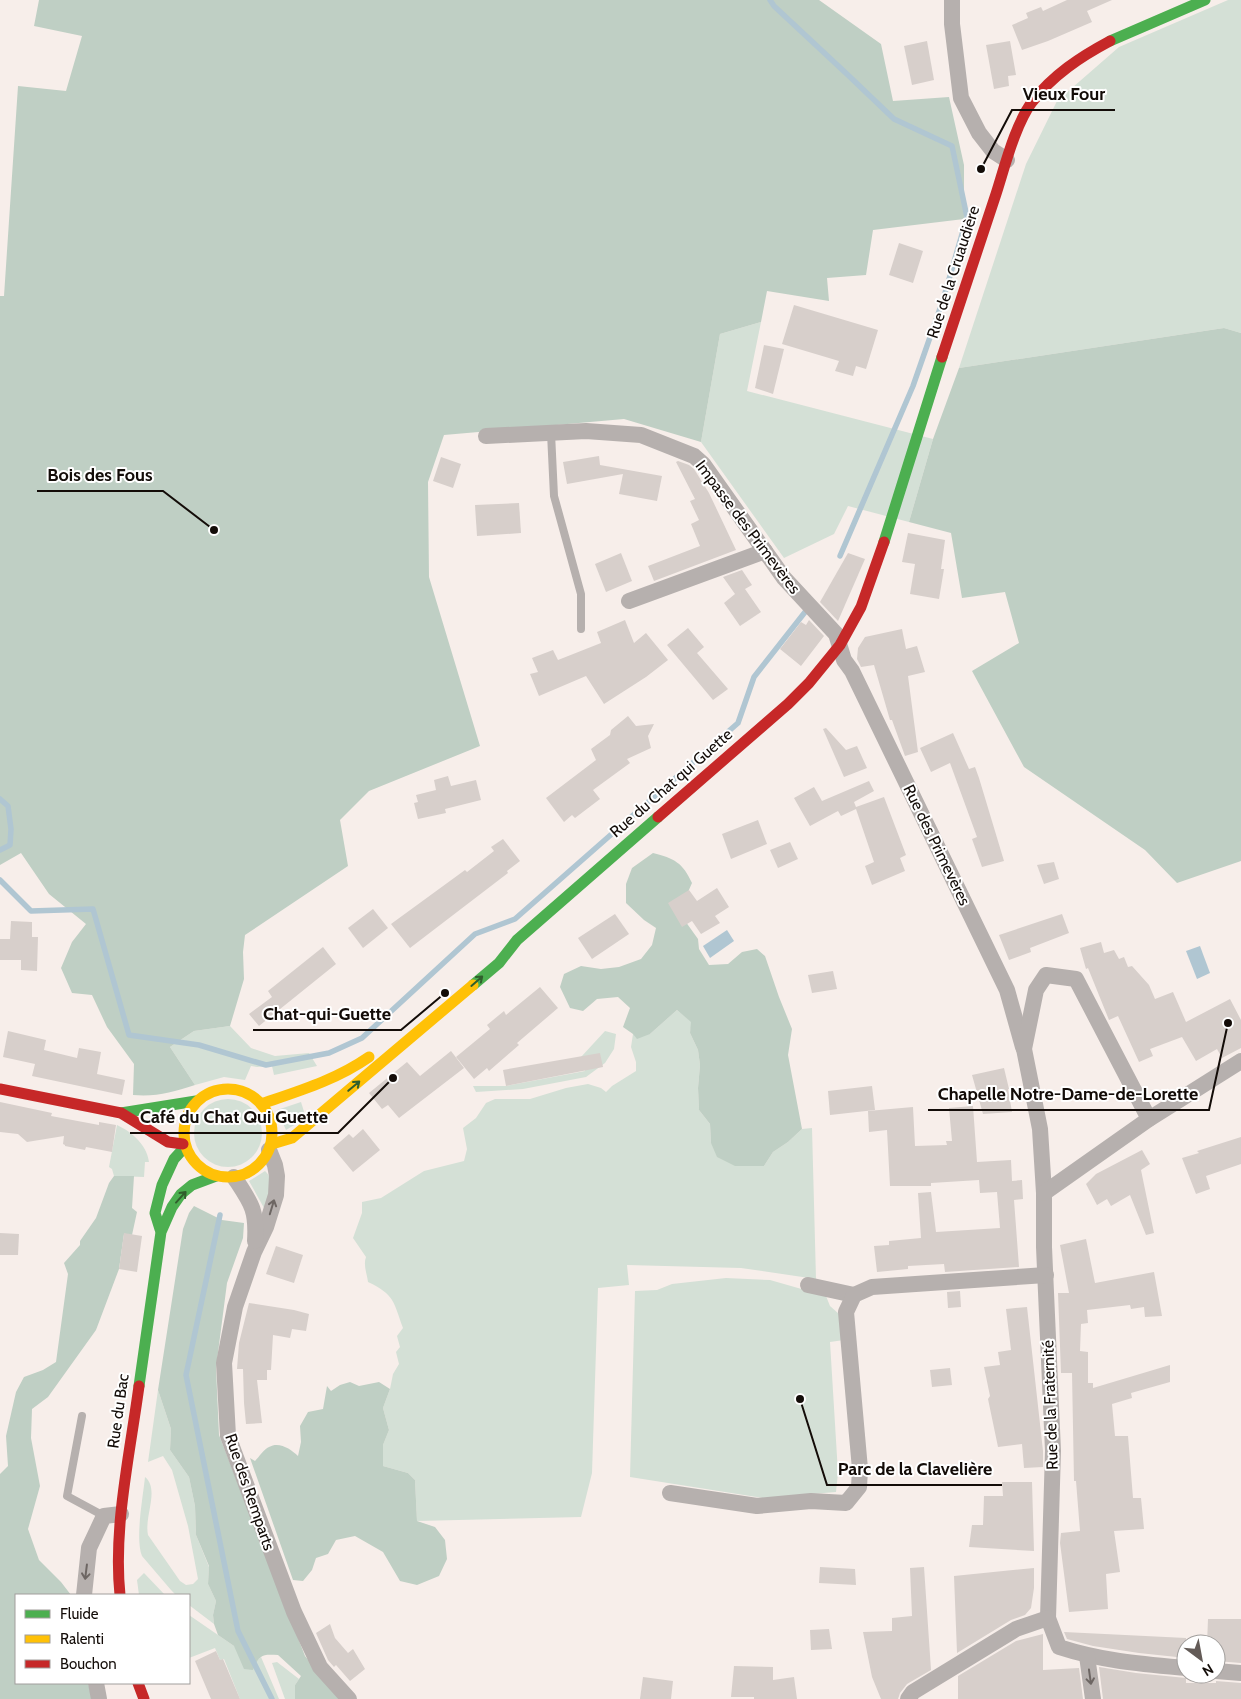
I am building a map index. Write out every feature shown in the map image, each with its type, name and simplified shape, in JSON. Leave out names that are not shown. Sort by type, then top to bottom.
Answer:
[{"type":"main road","name":"Rue de la Cruaudière","points":[[840,645],[861,607],[880,556],[927,404],[1007,160],[1020,127],[1033,102],[1052,80],[1074,61],[1120,36],[1205,0]]},
{"type":"main road","name":"Rue du Chat qui Guette","points":[[400,1032],[492,956],[517,940],[788,704],[809,683],[840,645]]},
{"type":"main road","name":"Rue du Chat qui Guette","points":[[271,1147],[292,1138],[499,963],[517,940]]},
{"type":"main road","points":[[261,1104],[330,1081],[353,1069],[379,1048]]},
{"type":"main road","points":[[0,1088],[121,1113],[155,1136],[184,1146]]},
{"type":"main road","points":[[121,1113],[141,1108],[170,1106],[196,1101],[209,1093],[222,1089],[237,1088],[250,1094],[269,1114],[272,1126],[271,1147],[260,1163],[248,1172],[234,1177],[216,1176],[202,1170],[191,1161],[184,1146],[184,1127],[196,1101]]},
{"type":"main road","points":[[155,1136],[162,1185]]},
{"type":"main road","points":[[161,1232],[155,1213],[162,1185],[174,1158],[184,1146]]},
{"type":"main road","points":[[161,1232],[170,1211],[181,1194],[202,1181],[216,1176]]},
{"type":"main road","name":"Rue du Bac","points":[[120,1594],[118,1568],[121,1514],[161,1232]]},
{"type":"main road","points":[[138,1684],[144,1699]]},
{"type":"street","points":[[952,0],[952,24],[961,98],[979,133],[993,151],[1007,160]]},
{"type":"street","name":"Impasse des Primevères","points":[[486,436],[586,431],[641,434],[694,456],[703,464],[784,578],[836,634],[840,645]]},
{"type":"street","points":[[629,601],[765,551]]},
{"type":"street","name":"Rue des Primevères","points":[[840,645],[844,660],[852,671],[1007,990],[1024,1049],[1040,1130],[1044,1193]]},
{"type":"street","points":[[1024,1049],[1036,990],[1046,975],[1076,979],[1149,1119]]},
{"type":"street","points":[[1044,1193],[1149,1119],[1241,1061]]},
{"type":"street","name":"Rue des Remparts","points":[[271,1147],[277,1176],[276,1195],[235,1306],[224,1363],[228,1436],[294,1612],[320,1667],[349,1699]]},
{"type":"street","name":"Rue des Remparts","points":[[234,1177],[253,1207],[256,1222],[254,1252]]},
{"type":"street","name":"Rue de la Fraternité","points":[[1044,1193],[1053,1452],[1048,1618]]},
{"type":"street","points":[[670,1493],[757,1506],[811,1501],[846,1502],[859,1487],[860,1469],[846,1312],[854,1295],[872,1286],[1046,1276]]},
{"type":"street","points":[[808,1285],[854,1295]]},
{"type":"street","points":[[84,1594],[89,1548],[104,1516],[121,1514]]},
{"type":"street","points":[[908,1699],[913,1692],[1016,1629],[1048,1618],[1059,1647],[1087,1656],[1117,1662],[1176,1667]]},
{"type":"street","points":[[1087,1656],[1092,1699]]},
{"type":"street","points":[[1226,1672],[1241,1673]]},
{"type":"street","points":[[96,1684],[99,1699]]},
{"type":"lane","points":[[551,433],[554,496],[581,594],[581,629]]},
{"type":"lane","points":[[82,1416],[67,1496],[104,1516]]},
{"type":"shaded area","points":[[1228,0],[1241,0],[1241,333],[1224,328],[959,368],[1026,164],[1057,101],[1119,47]]},
{"type":"shaded area","points":[[761,322],[747,391],[933,439],[909,522],[848,506],[834,534],[784,558],[701,442],[720,334]]},
{"type":"shaded area","points":[[677,1010],[692,1022],[690,1033],[698,1050],[700,1065],[699,1110],[710,1124],[711,1143],[764,1166],[773,1152],[802,1129],[812,1128],[816,1279],[741,1268],[627,1265],[629,1285],[598,1288],[592,1473],[581,1517],[417,1521],[415,1480],[408,1473],[383,1466],[383,1445],[389,1430],[383,1408],[393,1374],[399,1364],[396,1352],[400,1347],[397,1336],[403,1328],[392,1300],[383,1291],[368,1282],[365,1266],[366,1257],[353,1238],[362,1213],[362,1202],[381,1198],[424,1171],[464,1161],[467,1149],[463,1128],[476,1118],[486,1103],[495,1099],[530,1099],[566,1088],[588,1084],[601,1088],[606,1092],[636,1071],[636,1062],[631,1047],[633,1034],[650,1034]]},
{"type":"shaded area","points":[[230,1026],[251,1048],[275,1056],[309,1053],[317,1066],[274,1075],[272,1066],[251,1066],[245,1080],[224,1077],[195,1085],[170,1047],[194,1031]]},
{"type":"shaded area","points":[[605,1031],[616,1034],[614,1049],[605,1063],[586,1077],[523,1089],[476,1092],[473,1086],[506,1086],[585,1071],[581,1057]]},
{"type":"shaded area","points":[[221,1099],[235,1099],[247,1104],[257,1114],[262,1126],[262,1140],[257,1152],[247,1162],[235,1167],[221,1167],[209,1162],[199,1152],[194,1140],[194,1126],[199,1114],[209,1104]]},
{"type":"shaded area","points":[[301,1102],[306,1118],[286,1130],[277,1110]]},
{"type":"shaded area","points":[[117,1125],[133,1135],[145,1150],[149,1162],[145,1162],[144,1177],[114,1176],[112,1169],[109,1167]]},
{"type":"shaded area","points":[[265,1171],[271,1184],[264,1208],[249,1181]]},
{"type":"shaded area","points":[[726,1278],[770,1280],[826,1296],[830,1306],[839,1314],[844,1340],[830,1342],[838,1473],[836,1492],[763,1498],[630,1477],[635,1291],[657,1290],[672,1284]]},
{"type":"shaded area","points":[[158,1390],[171,1429],[170,1450],[189,1477],[195,1506],[196,1535],[209,1567],[208,1584],[216,1601],[213,1615],[214,1624],[190,1606],[190,1594],[175,1594],[142,1556],[139,1529],[145,1477],[151,1489],[148,1535],[180,1581],[186,1585],[193,1584],[198,1579],[188,1526],[172,1470],[163,1456],[148,1462]]},
{"type":"shaded area","points":[[144,1573],[164,1594],[139,1594],[137,1580]]},
{"type":"shaded area","points":[[190,1616],[257,1660],[261,1657],[279,1699],[240,1699],[224,1659],[220,1660],[215,1648],[190,1658]]},
{"type":"shaded area","points":[[277,1662],[299,1679],[295,1685],[295,1699],[285,1699],[272,1663]]},
{"type":"green space","points":[[39,0],[819,0],[881,44],[893,101],[949,97],[964,165],[964,219],[873,230],[866,275],[827,278],[829,301],[767,291],[761,322],[720,334],[701,442],[624,419],[444,435],[428,482],[429,577],[480,746],[369,791],[340,820],[348,866],[245,935],[243,952],[244,979],[230,1026],[194,1031],[170,1047],[195,1085],[157,1095],[133,1095],[134,1064],[107,1027],[92,995],[72,993],[61,968],[72,942],[86,924],[49,894],[21,853],[0,865],[0,296],[4,296],[18,86],[66,91],[82,36],[34,26]]},
{"type":"green space","points":[[1224,328],[1241,333],[1241,861],[1177,883],[1145,850],[1024,767],[972,671],[1019,643],[1005,592],[962,598],[951,533],[909,522],[933,439],[959,368]]},
{"type":"green space","points":[[653,853],[677,862],[689,876],[692,883],[681,908],[683,918],[698,939],[699,949],[709,965],[728,964],[742,952],[757,949],[765,956],[792,1029],[788,1055],[802,1129],[773,1152],[764,1166],[735,1166],[717,1157],[711,1143],[710,1124],[699,1110],[700,1065],[698,1050],[690,1033],[691,1022],[677,1010],[650,1034],[637,1039],[623,1027],[630,1008],[618,997],[597,999],[583,1011],[570,1008],[560,987],[564,974],[581,966],[601,969],[619,967],[641,959],[652,945],[656,928],[644,920],[626,903],[626,884],[632,868]]},
{"type":"green space","points":[[114,1176],[134,1176],[132,1208],[137,1212],[132,1235],[124,1234],[119,1269],[96,1330],[48,1397],[32,1409],[31,1438],[40,1486],[28,1529],[39,1560],[70,1594],[15,1594],[15,1684],[88,1684],[92,1699],[0,1699],[0,1474],[8,1466],[6,1436],[16,1392],[24,1377],[43,1370],[56,1362],[68,1274],[64,1263],[80,1245],[80,1241],[96,1218],[109,1183]]},
{"type":"green space","points":[[194,1206],[222,1220],[244,1223],[243,1238],[227,1283],[216,1368],[219,1435],[305,1656],[340,1699],[295,1699],[295,1685],[301,1676],[278,1655],[262,1656],[257,1661],[253,1670],[244,1669],[234,1646],[218,1635],[214,1624],[213,1615],[216,1601],[208,1584],[209,1566],[196,1535],[195,1506],[189,1477],[170,1450],[171,1429],[158,1390],[183,1229]]},
{"type":"green space","points":[[350,1382],[359,1386],[379,1382],[390,1389],[383,1408],[389,1430],[383,1445],[383,1466],[408,1473],[415,1480],[417,1521],[435,1527],[445,1540],[447,1559],[439,1576],[417,1585],[400,1581],[383,1552],[355,1536],[336,1540],[328,1554],[316,1558],[312,1570],[303,1581],[293,1580],[250,1458],[255,1461],[263,1451],[273,1445],[281,1445],[288,1448],[298,1456],[301,1442],[300,1426],[308,1412],[323,1409],[327,1386],[331,1391],[340,1385]]},
{"type":"water","points":[[727,930],[734,941],[710,958],[703,946]]},
{"type":"water","points":[[1200,946],[1210,973],[1197,979],[1186,951]]},
{"type":"building","points":[[1067,0],[1112,0],[1087,11],[1092,22],[1022,50],[1012,25],[1028,18],[1026,13],[1041,7],[1043,11]]},
{"type":"building","points":[[927,41],[934,80],[912,85],[904,46]]},
{"type":"building","points":[[1010,41],[1016,75],[1008,76],[1009,86],[994,89],[986,45]]},
{"type":"building","points":[[899,243],[923,251],[913,283],[889,275]]},
{"type":"building","points":[[794,305],[878,330],[866,369],[856,366],[853,376],[835,371],[839,361],[782,344]]},
{"type":"building","points":[[764,345],[784,349],[773,394],[755,388]]},
{"type":"building","points":[[599,456],[600,465],[662,476],[657,501],[619,494],[623,474],[567,484],[563,462]]},
{"type":"building","points":[[441,457],[461,464],[453,488],[433,481]]},
{"type":"building","points":[[678,461],[694,469],[709,493],[736,550],[654,581],[648,566],[700,546],[691,524],[699,520],[690,501],[695,499],[676,462]]},
{"type":"building","points":[[519,503],[521,533],[477,536],[475,505]]},
{"type":"building","points":[[908,533],[945,540],[941,569],[944,569],[939,599],[910,594],[915,564],[902,562]]},
{"type":"building","points":[[621,553],[632,581],[606,592],[595,564]]},
{"type":"building","points":[[848,553],[865,559],[838,621],[820,602]]},
{"type":"building","points":[[742,570],[752,585],[745,589],[761,612],[740,626],[724,603],[735,594],[723,577]]},
{"type":"building","points":[[625,620],[634,643],[646,633],[668,660],[646,677],[604,704],[586,676],[539,696],[530,674],[538,672],[532,658],[553,650],[558,660],[601,643],[597,632]]},
{"type":"building","points":[[809,620],[824,636],[801,666],[780,649],[801,622],[806,625]]},
{"type":"building","points":[[688,628],[704,647],[697,653],[728,689],[713,700],[667,645]]},
{"type":"building","points":[[902,629],[906,649],[917,646],[925,672],[908,676],[918,752],[905,756],[892,720],[890,720],[874,665],[861,667],[857,659],[858,648],[865,637]]},
{"type":"building","points":[[628,716],[636,726],[654,724],[648,736],[651,748],[627,759],[630,763],[593,790],[600,799],[575,818],[572,815],[564,822],[546,798],[596,760],[591,749],[610,735],[611,730]]},
{"type":"building","points":[[826,728],[846,750],[857,746],[867,768],[844,777],[823,729]]},
{"type":"building","points":[[953,733],[969,769],[975,767],[1004,861],[982,867],[972,839],[977,837],[950,763],[931,772],[920,748]]},
{"type":"building","points":[[448,776],[451,786],[476,780],[481,800],[445,809],[446,813],[418,819],[414,803],[418,802],[416,795],[436,790],[434,780]]},
{"type":"building","points":[[869,781],[874,791],[854,802],[856,807],[884,797],[906,855],[900,858],[905,871],[872,885],[865,866],[874,862],[856,809],[841,816],[838,811],[810,826],[794,798],[814,787],[822,801]]},
{"type":"building","points":[[758,820],[767,844],[731,859],[722,834]]},
{"type":"building","points":[[503,839],[520,861],[507,871],[508,873],[410,948],[391,924],[465,870],[467,872],[494,851],[491,847]]},
{"type":"building","points":[[790,842],[798,859],[778,868],[770,850]]},
{"type":"building","points":[[1054,862],[1059,879],[1044,884],[1037,865]]},
{"type":"building","points":[[717,888],[729,907],[715,916],[720,923],[701,934],[692,921],[682,927],[668,903],[689,890],[697,901]]},
{"type":"building","points":[[373,909],[388,928],[363,948],[348,928]]},
{"type":"building","points":[[615,914],[629,934],[592,959],[578,938]]},
{"type":"building","points":[[1062,914],[1069,933],[1030,948],[1031,952],[1009,960],[999,935]]},
{"type":"building","points":[[11,921],[32,922],[32,937],[38,937],[37,971],[21,970],[21,960],[0,960],[0,939],[10,939]]},
{"type":"building","points":[[1101,942],[1104,953],[1114,950],[1119,959],[1124,957],[1128,967],[1132,966],[1149,985],[1155,999],[1173,992],[1186,1022],[1230,999],[1241,1020],[1241,1048],[1222,1058],[1217,1049],[1196,1061],[1182,1037],[1150,1049],[1153,1056],[1139,1062],[1118,1016],[1109,1020],[1088,968],[1086,969],[1080,948]]},
{"type":"building","points":[[323,947],[336,964],[259,1026],[249,1014],[272,997],[268,991]]},
{"type":"building","points":[[833,971],[837,989],[812,993],[808,975]]},
{"type":"building","points":[[540,987],[558,1008],[517,1043],[519,1045],[489,1071],[487,1068],[474,1079],[456,1057],[490,1029],[487,1025],[504,1011],[506,1015]]},
{"type":"building","points":[[8,1031],[46,1040],[44,1050],[77,1058],[79,1048],[101,1052],[97,1074],[125,1080],[122,1095],[32,1076],[35,1064],[3,1057]]},
{"type":"building","points":[[451,1051],[464,1068],[399,1118],[388,1105],[382,1109],[369,1093],[407,1062],[420,1076]]},
{"type":"building","points":[[600,1053],[603,1067],[506,1086],[503,1070]]},
{"type":"building","points":[[1004,1068],[1012,1112],[983,1114],[972,1075]]},
{"type":"building","points":[[872,1086],[875,1110],[830,1115],[828,1091]]},
{"type":"building","points":[[0,1102],[52,1113],[51,1116],[99,1125],[99,1122],[116,1125],[112,1152],[86,1147],[85,1150],[65,1146],[63,1144],[64,1136],[27,1142],[18,1134],[0,1132]]},
{"type":"building","points":[[973,1106],[977,1162],[1011,1160],[1012,1181],[1022,1180],[1023,1199],[1014,1200],[1019,1267],[945,1272],[944,1264],[908,1266],[908,1269],[877,1272],[874,1246],[889,1245],[889,1241],[921,1238],[918,1193],[931,1192],[936,1232],[1000,1228],[997,1192],[980,1193],[979,1180],[931,1183],[931,1186],[890,1186],[887,1130],[869,1132],[868,1111],[913,1107],[915,1146],[947,1145],[946,1141],[952,1141],[949,1108]]},
{"type":"building","points":[[363,1129],[380,1150],[353,1172],[333,1148],[349,1134],[353,1138]]},
{"type":"building","points":[[1241,1137],[1241,1164],[1206,1176],[1210,1189],[1196,1194],[1182,1158],[1199,1153],[1197,1151]]},
{"type":"building","points":[[1142,1150],[1150,1164],[1141,1170],[1154,1233],[1146,1235],[1130,1195],[1111,1206],[1107,1199],[1097,1205],[1086,1184],[1096,1174]]},
{"type":"building","points":[[0,1233],[19,1234],[18,1255],[0,1255]]},
{"type":"building","points":[[124,1233],[142,1236],[137,1272],[119,1269]]},
{"type":"building","points":[[1086,1239],[1095,1283],[1154,1272],[1162,1316],[1145,1317],[1144,1307],[1131,1309],[1130,1305],[1087,1310],[1088,1323],[1081,1324],[1080,1351],[1088,1352],[1088,1383],[1093,1383],[1093,1388],[1170,1365],[1170,1382],[1131,1393],[1132,1398],[1112,1404],[1115,1436],[1128,1436],[1133,1498],[1141,1498],[1144,1529],[1114,1531],[1120,1572],[1106,1574],[1108,1609],[1069,1612],[1060,1543],[1061,1533],[1080,1531],[1076,1481],[1074,1481],[1072,1373],[1061,1373],[1058,1293],[1069,1293],[1060,1245]]},
{"type":"building","points":[[276,1246],[303,1255],[294,1283],[266,1274]]},
{"type":"building","points":[[960,1291],[961,1307],[948,1308],[947,1292]]},
{"type":"building","points":[[249,1303],[309,1314],[306,1331],[292,1329],[290,1338],[273,1335],[271,1370],[267,1370],[267,1380],[257,1380],[262,1423],[246,1424],[243,1369],[237,1369],[239,1343]]},
{"type":"building","points":[[1027,1307],[1043,1451],[1043,1467],[1024,1468],[1022,1444],[998,1447],[988,1399],[990,1396],[984,1367],[1000,1365],[998,1352],[1011,1350],[1006,1309]]},
{"type":"building","points":[[950,1368],[952,1385],[932,1387],[930,1370]]},
{"type":"building","points":[[1002,1482],[1032,1482],[1034,1551],[969,1547],[972,1525],[983,1525],[984,1496],[1003,1496]]},
{"type":"building","points":[[820,1567],[855,1569],[856,1585],[819,1583]]},
{"type":"building","points":[[924,1567],[931,1670],[907,1684],[898,1699],[881,1699],[872,1677],[863,1632],[892,1631],[892,1618],[912,1616],[910,1568]]},
{"type":"building","points":[[1034,1568],[1031,1608],[1025,1615],[1011,1620],[957,1653],[954,1576]]},
{"type":"building","points":[[1208,1619],[1241,1619],[1241,1663],[1226,1662],[1226,1634],[1207,1634]]},
{"type":"building","points":[[330,1624],[335,1638],[348,1653],[353,1649],[365,1669],[350,1681],[336,1665],[334,1667],[328,1660],[316,1633]]},
{"type":"building","points":[[829,1629],[832,1649],[811,1650],[810,1630]]},
{"type":"building","points":[[1064,1632],[1176,1638],[1176,1657],[1093,1646],[1067,1639]]},
{"type":"building","points":[[1043,1634],[1043,1670],[1079,1668],[1083,1699],[958,1699],[958,1676],[1016,1641]]},
{"type":"building","points":[[216,1651],[220,1660],[223,1659],[240,1699],[211,1699],[195,1661]]},
{"type":"building","points":[[734,1666],[773,1667],[773,1680],[794,1677],[797,1699],[731,1697]]},
{"type":"building","points":[[1099,1667],[1176,1677],[1176,1684],[1241,1683],[1241,1699],[1103,1699]]},
{"type":"building","points":[[643,1677],[673,1681],[671,1699],[640,1699]]},
{"type":"waterway","points":[[770,0],[774,6],[894,119],[952,146],[967,217],[943,300],[913,386],[840,556]]},
{"type":"waterway","points":[[0,880],[31,911],[93,909],[129,1035],[199,1045],[266,1065],[329,1053],[362,1038],[475,934],[515,919],[738,723],[754,677],[809,607]]},
{"type":"waterway","points":[[0,799],[8,806],[11,829],[10,845],[0,850]]},
{"type":"waterway","points":[[220,1215],[186,1375],[238,1631],[272,1699]]},
{"type":"traffic: fast","points":[[1110,41],[1205,0]]},
{"type":"traffic: fast","points":[[884,542],[942,357]]},
{"type":"traffic: fast","points":[[473,985],[499,963],[517,940],[658,817]]},
{"type":"traffic: fast","points":[[121,1113],[196,1101]]},
{"type":"traffic: fast","points":[[160,1229],[155,1213],[162,1185],[174,1159],[184,1148]]},
{"type":"traffic: fast","points":[[139,1386],[161,1232],[172,1207],[181,1194],[192,1185],[216,1176]]},
{"type":"traffic: slow","points":[[272,1144],[292,1138],[473,985]]},
{"type":"traffic: slow","points":[[261,1104],[330,1079],[369,1057]]},
{"type":"traffic: slow","points":[[219,1089],[237,1089],[253,1096],[265,1108],[272,1124],[272,1133],[272,1142],[265,1158],[253,1170],[237,1177],[219,1177],[203,1170],[191,1158],[184,1142],[184,1124],[191,1108],[203,1096],[219,1089]]},
{"type":"traffic: jam","points":[[942,357],[1020,122],[1032,102],[1049,83],[1088,53],[1110,41]]},
{"type":"traffic: jam","points":[[658,817],[788,704],[809,683],[840,645],[861,607],[884,542]]},
{"type":"traffic: jam","points":[[0,1089],[121,1113],[168,1142],[183,1144]]},
{"type":"traffic: jam","points":[[120,1594],[118,1570],[121,1517],[139,1386]]},
{"type":"traffic: jam","points":[[138,1684],[144,1699]]},
{"type":"place","name":"Vieux Four","points":[[981,169]]},
{"type":"place","name":"Bois des Fous","points":[[214,530]]},
{"type":"place","name":"Chat-qui-Guette","points":[[445,993]]},
{"type":"place","name":"Chapelle Notre-Dame-de-Lorette","points":[[1228,1023]]},
{"type":"place","name":"Café du Chat Qui Guette","points":[[393,1078]]},
{"type":"place","name":"Parc de la Clavelière","points":[[800,1399]]}]
